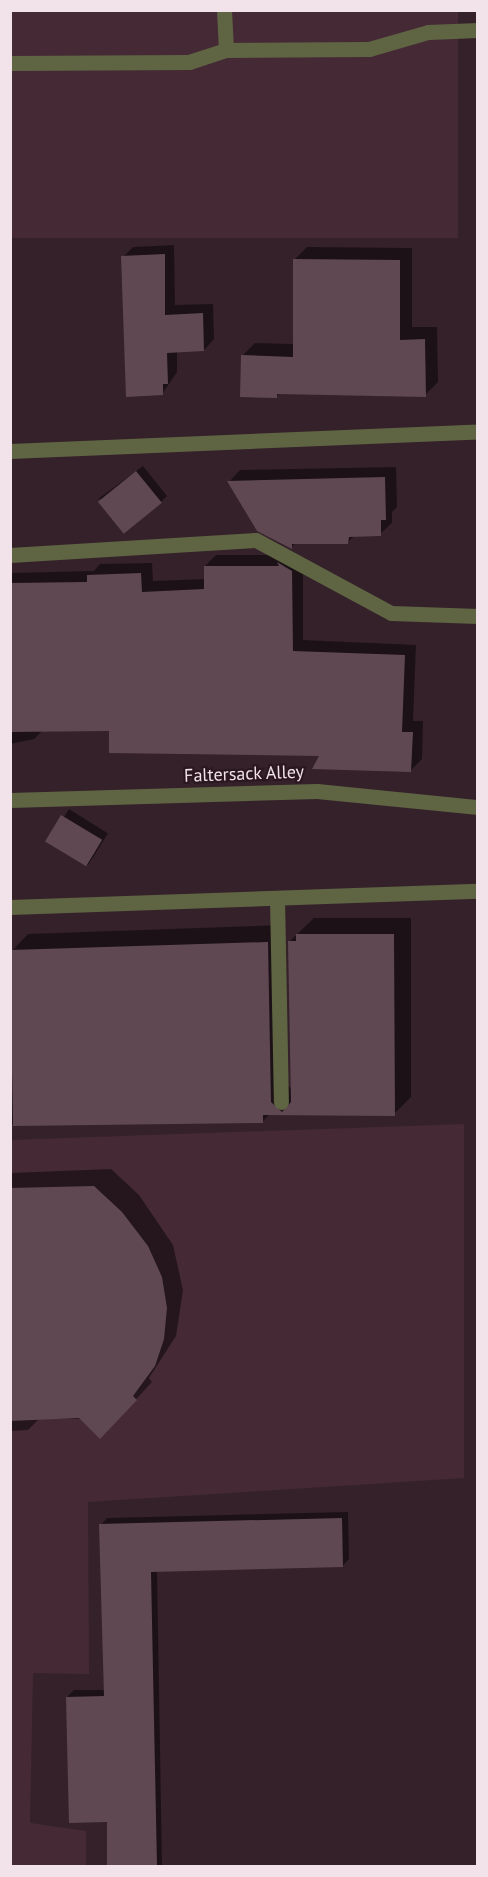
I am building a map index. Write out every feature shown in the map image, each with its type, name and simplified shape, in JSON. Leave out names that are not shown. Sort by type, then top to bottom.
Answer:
[{"type":"lane","points":[[224,10],[226,50]]},
{"type":"lane","points":[[10,63],[189,62],[226,50],[369,49],[428,32],[477,30]]},
{"type":"lane","points":[[10,451],[477,431]]},
{"type":"lane","points":[[10,555],[256,540],[390,613],[477,616]]},
{"type":"lane","name":"Faltersack Alley","points":[[10,800],[316,791],[477,807]]},
{"type":"lane","points":[[10,907],[477,891]]},
{"type":"lane","points":[[277,898],[281,1102]]},
{"type":"shaded area","points":[[11,11],[458,11],[458,238],[11,238]]},
{"type":"shaded area","points":[[464,1124],[464,1478],[88,1502],[89,1674],[33,1673],[30,1823],[86,1831],[86,1866],[11,1866],[10,1140]]},
{"type":"building","points":[[165,254],[165,315],[203,313],[204,351],[167,353],[168,384],[163,384],[163,395],[126,397],[121,256]]},
{"type":"building","points":[[293,259],[400,260],[400,340],[425,339],[426,397],[277,394],[277,398],[240,397],[241,355],[293,357]]},
{"type":"building","points":[[136,471],[162,503],[124,534],[98,502]]},
{"type":"building","points":[[385,477],[386,520],[381,520],[381,536],[349,537],[348,544],[292,544],[292,549],[257,531],[227,481]]},
{"type":"building","points":[[277,562],[292,571],[293,651],[405,655],[402,732],[413,732],[411,772],[312,769],[319,756],[109,753],[109,731],[10,732],[10,583],[87,582],[87,575],[141,573],[142,592],[204,589],[204,566],[279,566]]},
{"type":"building","points":[[61,815],[102,840],[86,866],[45,842]]},
{"type":"building","points":[[296,934],[394,934],[395,1116],[263,1115],[263,1123],[13,1126],[10,950],[268,942],[271,1102],[282,1112],[291,1102],[288,941],[296,941]]},
{"type":"building","points":[[94,1186],[122,1212],[148,1246],[162,1277],[167,1308],[164,1339],[155,1366],[133,1396],[137,1400],[100,1439],[79,1418],[10,1421],[10,1188]]},
{"type":"building","points":[[342,1518],[343,1567],[151,1572],[157,1866],[107,1866],[107,1822],[69,1823],[66,1697],[104,1696],[99,1524]]}]
